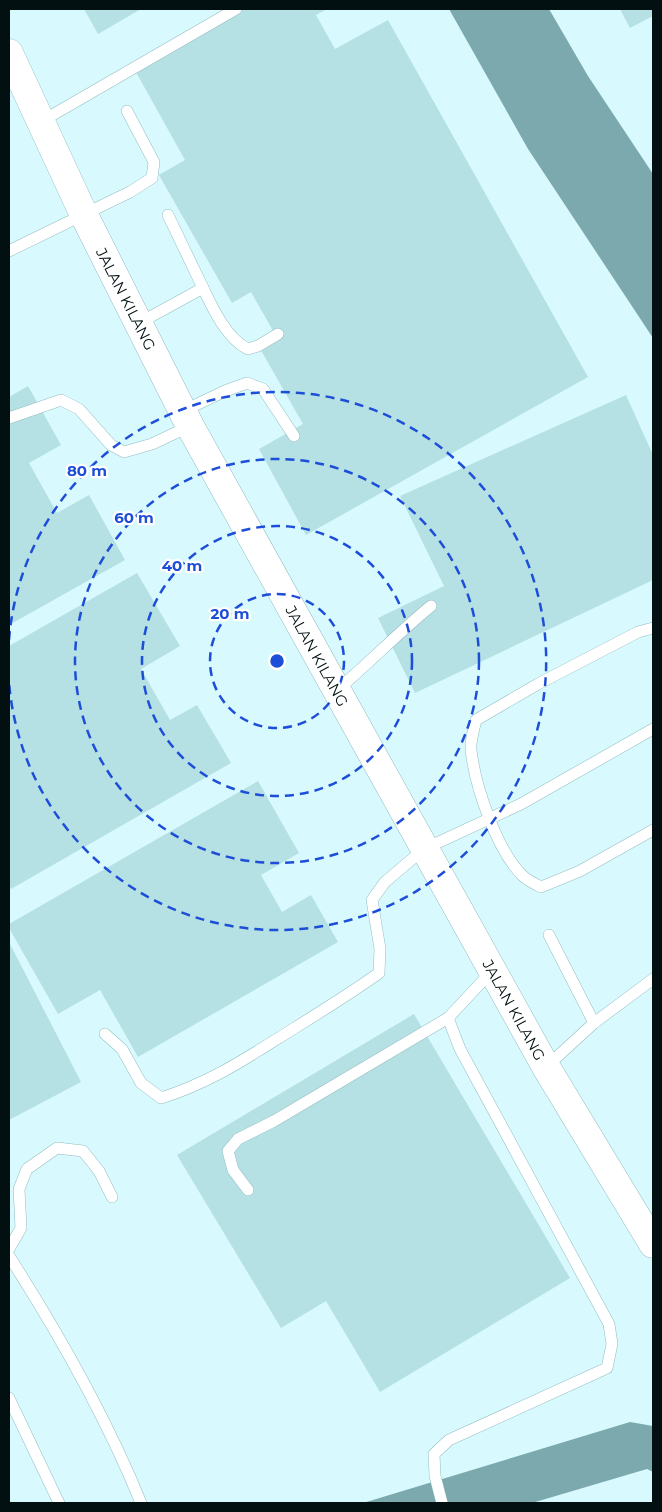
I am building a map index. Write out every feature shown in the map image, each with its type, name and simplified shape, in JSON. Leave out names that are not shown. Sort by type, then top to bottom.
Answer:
[{"type":"street","name":"JALAN KILANG","points":[[9,53],[84,215],[187,418],[336,691],[546,1067],[652,1239]]},
{"type":"lane","points":[[42,121],[236,9]]},
{"type":"lane","points":[[9,252],[130,192],[152,178],[154,162],[127,111]]},
{"type":"lane","points":[[168,215],[212,306],[240,345],[248,349],[253,348],[278,334]]},
{"type":"lane","points":[[139,323],[203,288]]},
{"type":"lane","points":[[9,418],[61,400],[79,409],[111,445],[124,452],[152,444],[187,418],[247,383],[263,389],[294,436]]},
{"type":"lane","points":[[336,691],[371,661],[396,634],[431,606]]},
{"type":"lane","points":[[653,628],[638,632],[538,684],[476,720],[471,749],[479,788],[509,857],[524,877],[541,887],[580,871],[653,830]]},
{"type":"lane","points":[[105,1034],[122,1049],[141,1083],[161,1098],[194,1088],[237,1066],[344,998],[379,973],[380,949],[372,900],[385,882],[424,849],[521,804],[653,729]]},
{"type":"lane","points":[[549,935],[594,1023]]},
{"type":"lane","points":[[248,1190],[233,1170],[228,1151],[238,1139],[274,1121],[448,1018],[492,971]]},
{"type":"lane","points":[[546,1067],[594,1023],[653,979]]},
{"type":"lane","points":[[442,1503],[434,1476],[434,1454],[449,1440],[607,1368],[612,1344],[609,1324],[460,1049],[448,1018]]},
{"type":"lane","points":[[9,1249],[22,1228],[19,1189],[27,1168],[57,1148],[84,1151],[99,1171],[112,1197]]},
{"type":"lane","points":[[9,1256],[47,1314],[112,1439],[141,1503]]},
{"type":"lane","points":[[9,1398],[59,1503]]},
{"type":"water","points":[[449,9],[549,9],[588,76],[653,174],[653,338],[528,149]]},
{"type":"water","points":[[630,1422],[653,1426],[653,1472],[647,1469],[532,1503],[363,1503]]},
{"type":"building","points":[[84,9],[141,9],[98,34]]},
{"type":"building","points":[[231,9],[327,9],[316,15],[335,49],[388,20],[588,377],[306,535],[259,449],[303,424],[258,345],[276,336],[251,292],[232,303],[159,175],[185,160],[132,65]]},
{"type":"building","points":[[620,9],[653,9],[653,16],[630,28]]},
{"type":"building","points":[[28,386],[61,445],[29,463],[57,513],[89,495],[125,560],[9,625],[9,397]]},
{"type":"building","points":[[626,395],[653,455],[653,580],[415,693],[378,618],[444,586],[400,496]]},
{"type":"building","points":[[137,573],[180,646],[141,669],[170,720],[197,705],[231,763],[11,889],[9,885],[9,646]]},
{"type":"building","points":[[258,781],[299,853],[261,875],[282,912],[311,895],[338,942],[138,1057],[100,990],[58,1014],[9,928],[9,924]]},
{"type":"building","points":[[9,942],[81,1082],[9,1120]]},
{"type":"building","points":[[414,1014],[570,1278],[380,1392],[326,1301],[281,1328],[177,1155]]}]
